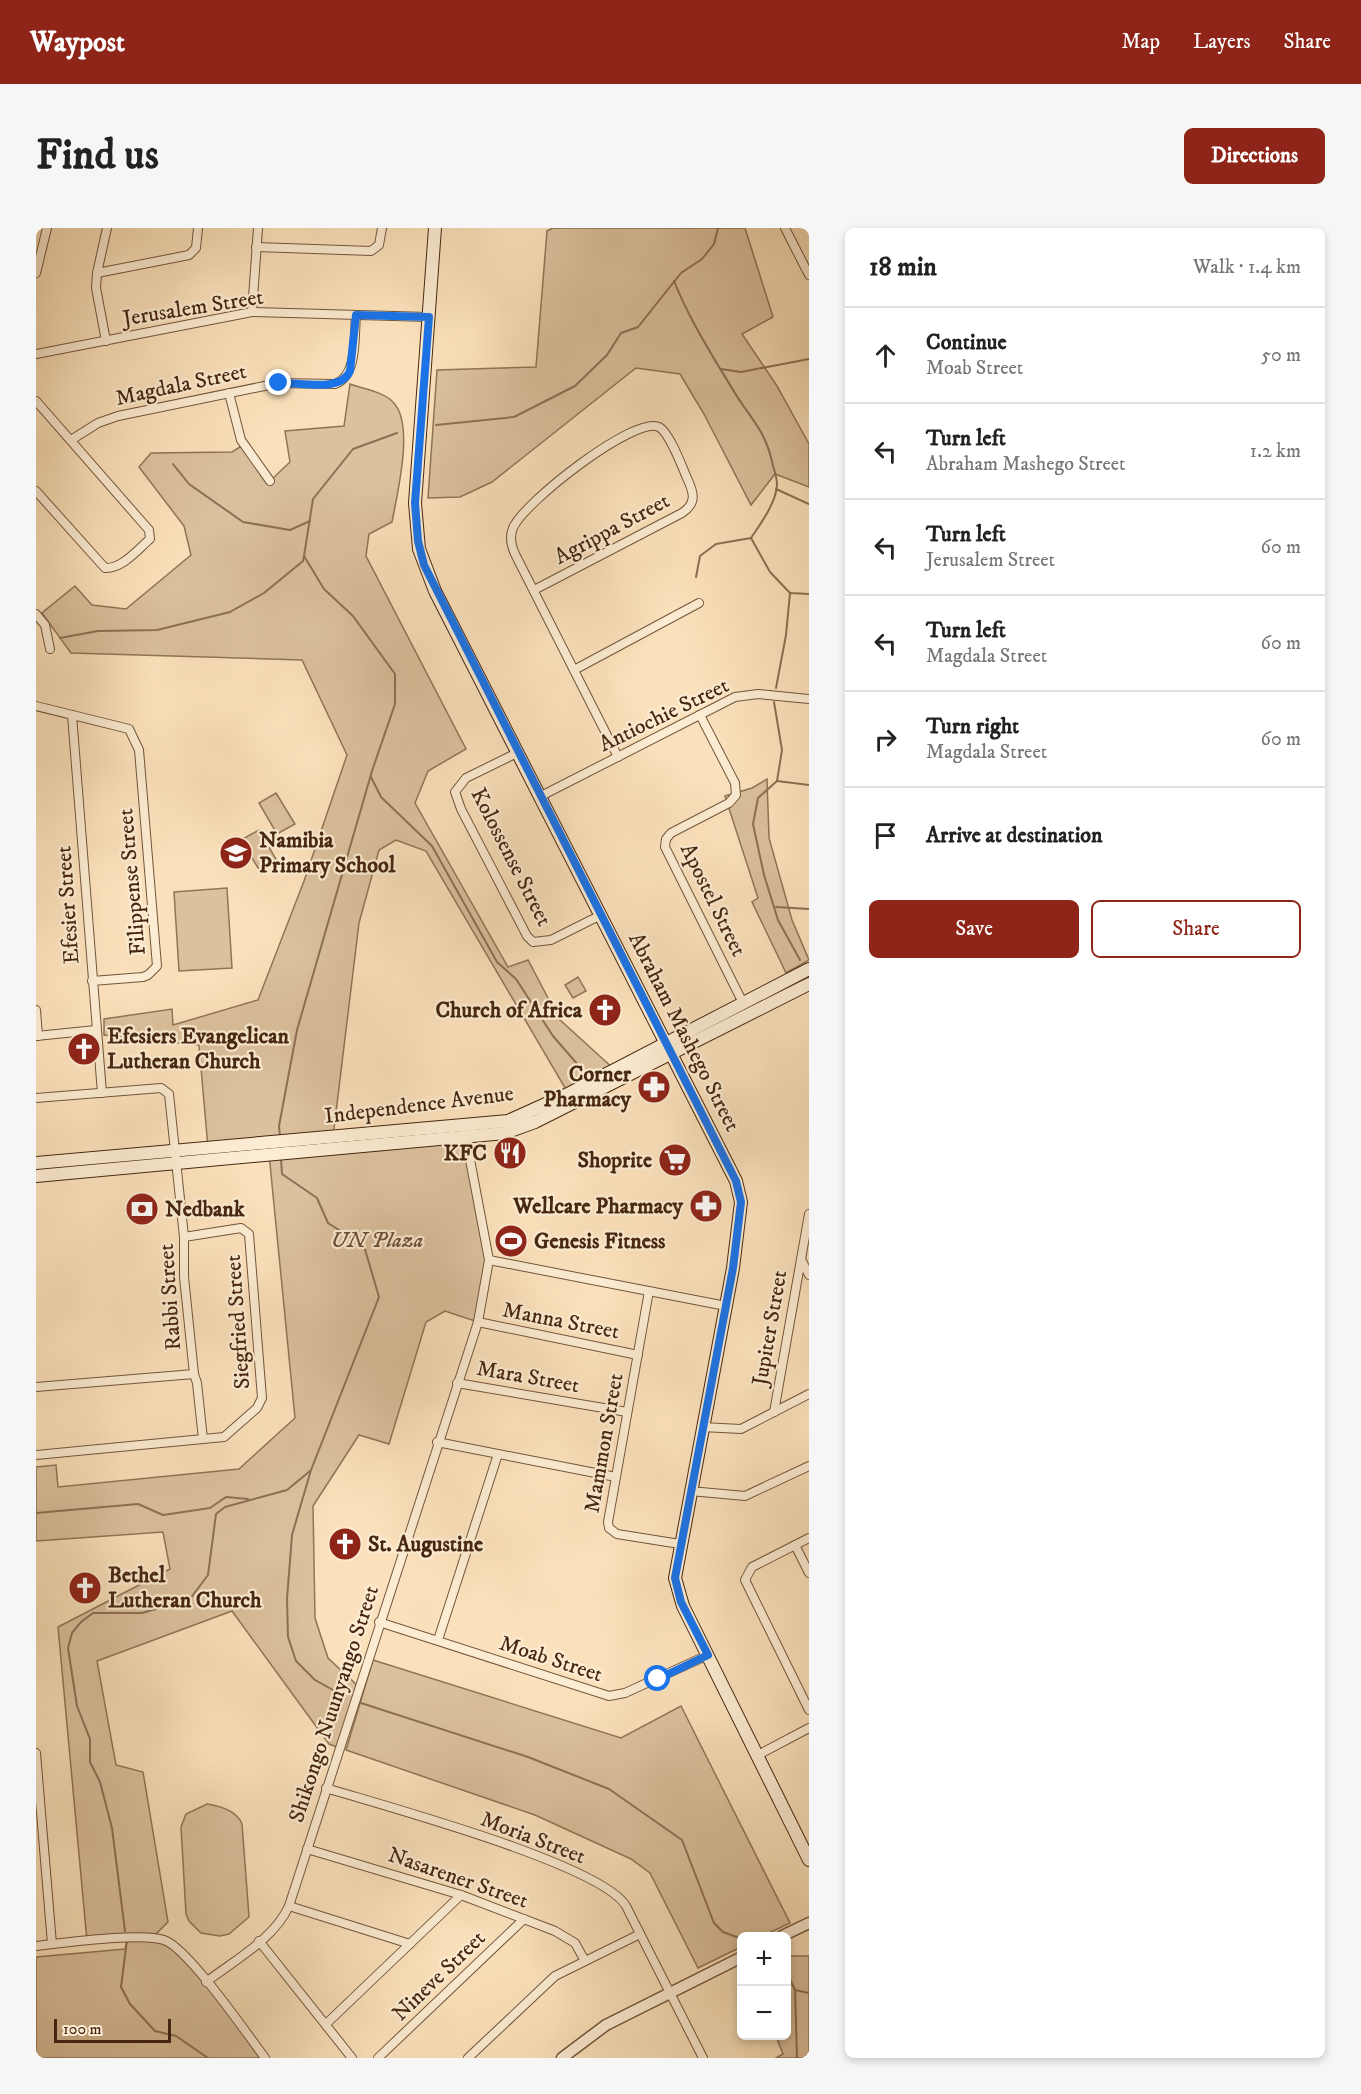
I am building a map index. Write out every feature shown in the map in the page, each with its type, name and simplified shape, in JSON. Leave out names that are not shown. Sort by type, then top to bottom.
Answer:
[{"type":"main road","name":"Abraham Mashego Street","points":[[435,228],[415,503],[419,549],[435,591],[542,796],[739,1191],[741,1202],[726,1306],[675,1578],[678,1593],[807,1852]]},
{"type":"main road","name":"Independence Avenue","points":[[668,1050],[747,1001],[809,969]]},
{"type":"main road","points":[[747,1001],[809,976]]},
{"type":"main road","name":"Independence Avenue","points":[[36,1176],[174,1157],[268,1148],[465,1131],[514,1131],[668,1050],[809,984]]},
{"type":"main road","name":"Independence Avenue","points":[[36,1163],[174,1157]]},
{"type":"street","points":[[36,273],[46,228]]},
{"type":"street","points":[[106,341],[97,296],[97,273],[107,228]]},
{"type":"street","points":[[97,273],[189,255],[196,248],[198,228]]},
{"type":"street","points":[[252,312],[258,228]]},
{"type":"street","points":[[256,247],[371,250],[379,245],[382,228]]},
{"type":"street","points":[[785,228],[809,275]]},
{"type":"street","name":"Jerusalem Street","points":[[36,354],[252,312],[429,317]]},
{"type":"street","name":"Magdala Street","points":[[71,440],[107,419],[279,383],[335,384],[342,381],[350,371],[356,315]]},
{"type":"street","points":[[229,393],[241,440],[270,481]]},
{"type":"street","points":[[36,401],[149,530],[150,539],[120,565],[105,568],[36,491]]},
{"type":"street","name":"Agrippa Street","points":[[534,590],[682,513],[692,505],[694,497],[692,488],[668,438],[660,427],[653,425],[637,430],[574,467],[517,520],[511,535],[511,544],[534,590],[574,670],[618,757]]},
{"type":"street","points":[[574,670],[699,603]]},
{"type":"street","points":[[36,614],[45,625],[50,649]]},
{"type":"street","name":"Antiochie Street","points":[[542,796],[742,695],[770,694],[809,699]]},
{"type":"street","points":[[36,706],[72,715]]},
{"type":"street","name":"Filippense Street","points":[[72,715],[129,729],[139,750],[157,966],[143,977],[92,981]]},
{"type":"street","name":"Efesier Street","points":[[72,715],[102,1093]]},
{"type":"street","name":"Apostel Street","points":[[700,715],[735,783],[736,795],[729,803],[671,833],[666,839],[665,847],[747,1001]]},
{"type":"street","name":"Kolossense Street","points":[[519,752],[461,782],[455,792],[461,809],[527,936],[533,942],[551,939],[601,915]]},
{"type":"street","points":[[36,1010],[37,1036],[96,1030]]},
{"type":"street","name":"Rabbi Street","points":[[102,1093],[161,1088],[167,1091],[184,1237],[184,1277],[194,1374],[203,1439]]},
{"type":"street","points":[[36,1098],[102,1093]]},
{"type":"street","name":"Shikongo Nuunyango Street","points":[[206,1982],[279,1926],[289,1906],[437,1442],[478,1322],[489,1260],[465,1131]]},
{"type":"street","name":"Jupiter Street","points":[[774,1412],[809,1214]]},
{"type":"street","name":"Siegfried Street","points":[[36,1455],[227,1436],[257,1408],[262,1398],[249,1234],[241,1228],[184,1237]]},
{"type":"street","points":[[801,1258],[809,1275]]},
{"type":"street","points":[[489,1260],[726,1306]]},
{"type":"street","name":"Mammon Street","points":[[649,1290],[608,1518],[609,1528],[613,1532],[680,1544]]},
{"type":"street","name":"Manna Street","points":[[478,1322],[638,1354]]},
{"type":"street","points":[[36,1387],[194,1374]]},
{"type":"street","name":"Mara Street","points":[[457,1383],[627,1412]]},
{"type":"street","points":[[702,1427],[738,1430],[809,1394]]},
{"type":"street","points":[[437,1442],[616,1477]]},
{"type":"street","points":[[438,1640],[498,1454]]},
{"type":"street","points":[[690,1491],[745,1496],[809,1466]]},
{"type":"street","points":[[809,1538],[752,1567],[745,1580],[809,1710]]},
{"type":"street","points":[[795,1545],[809,1573]]},
{"type":"street","name":"Moab Street","points":[[379,1622],[609,1696],[624,1693],[708,1655]]},
{"type":"street","points":[[758,1755],[809,1728]]},
{"type":"street","points":[[36,1753],[52,1944]]},
{"type":"street","name":"Moria Street","points":[[326,1788],[514,1847],[581,1875],[618,1895],[703,2058]]},
{"type":"street","name":"Nasarener Street","points":[[307,1849],[461,1895],[524,1919],[575,1943],[585,1961]]},
{"type":"street","points":[[326,2024],[461,1895]]},
{"type":"street","points":[[289,1906],[410,1944]]},
{"type":"street","name":"Nineve Street","points":[[378,2058],[524,1919]]},
{"type":"street","points":[[790,1932],[809,1923]]},
{"type":"street","points":[[468,2058],[548,1981],[640,1934]]},
{"type":"street","points":[[36,1946],[138,1937],[165,1940],[183,1952],[265,2058]]},
{"type":"street","points":[[259,1941],[352,2058]]},
{"type":"street","points":[[562,2058],[606,2025],[737,1959]]},
{"type":"green space","points":[[553,228],[745,228],[773,317],[742,334],[777,386],[809,444],[809,487],[775,474],[751,505],[704,414],[680,374],[636,368],[492,482],[460,497],[428,498],[437,370],[536,367],[547,231]]},
{"type":"green space","points":[[350,384],[384,396],[393,402],[399,412],[403,426],[403,460],[392,522],[369,534],[366,556],[466,749],[428,771],[415,803],[508,967],[528,960],[559,1019],[615,1070],[568,1093],[426,851],[396,840],[379,850],[359,923],[333,1137],[208,1148],[199,1045],[104,1035],[104,1019],[172,1009],[173,1025],[258,1000],[304,881],[347,755],[302,660],[71,653],[42,613],[75,586],[92,605],[126,609],[191,555],[184,526],[139,467],[151,453],[232,452],[243,445],[270,481],[290,462],[285,431],[344,426]]},
{"type":"green space","points":[[767,779],[769,838],[792,920],[809,960],[786,973],[752,902],[758,898],[725,796],[752,788]]},
{"type":"green space","points":[[276,793],[295,824],[277,834],[259,803]]},
{"type":"green space","points":[[259,830],[277,861],[260,871],[241,840]]},
{"type":"green space","points":[[227,888],[232,968],[179,971],[174,892]]},
{"type":"green space","points":[[578,977],[586,991],[573,998],[565,985]]},
{"type":"green space","name":"UN Plaza","points":[[466,1137],[488,1254],[478,1322],[445,1311],[426,1322],[389,1444],[359,1435],[313,1506],[315,1618],[328,1658],[359,1687],[340,1748],[329,1744],[232,1611],[97,1661],[116,1765],[143,1772],[168,1922],[153,1937],[175,1945],[265,2058],[36,2058],[36,1957],[125,1949],[127,1940],[87,1941],[58,1627],[170,1569],[163,1532],[36,1541],[36,1467],[56,1465],[58,1487],[239,1469],[295,1418],[269,1154]]},
{"type":"green space","points":[[373,1660],[621,1738],[681,1706],[790,1923],[771,1932],[737,1932],[737,1949],[698,1968],[650,1873],[631,1859],[535,1815],[346,1750]]},
{"type":"green space","points":[[207,1804],[232,1812],[242,1824],[249,1917],[229,1934],[220,1936],[201,1933],[189,1921],[186,1914],[181,1827],[186,1814]]},
{"type":"green space","points":[[791,1956],[809,1956],[809,2058],[776,2058],[783,2054],[778,2040],[791,2040]]},
{"type":"waterway","points":[[436,425],[514,417],[575,386],[607,355],[621,333],[638,327],[681,273],[702,259],[714,244],[718,228]]},
{"type":"waterway","points":[[674,281],[701,337],[762,434],[777,483],[771,506],[751,538],[716,544],[700,556],[696,577]]},
{"type":"waterway","points":[[721,369],[741,372],[809,359]]},
{"type":"waterway","points":[[280,1137],[279,1126],[297,1030],[372,771],[395,704],[395,674],[353,616],[324,589],[304,556],[313,499],[353,449],[397,433]]},
{"type":"waterway","points":[[173,464],[189,484],[243,522],[290,530],[310,521]]},
{"type":"waterway","points":[[776,489],[809,504]]},
{"type":"waterway","points":[[751,538],[770,572],[790,593],[809,594]]},
{"type":"waterway","points":[[60,638],[98,631],[157,630],[230,612],[264,593],[303,561],[304,556]]},
{"type":"waterway","points":[[776,688],[786,635],[790,593]]},
{"type":"waterway","points":[[774,702],[782,750],[777,781],[758,798],[753,824],[764,875],[778,920],[800,960]]},
{"type":"waterway","points":[[371,777],[381,797],[432,846],[497,962],[516,979],[553,1036],[585,1073]]},
{"type":"waterway","points":[[777,781],[809,785]]},
{"type":"waterway","points":[[776,907],[809,909]]},
{"type":"waterway","points":[[281,1158],[282,1174],[317,1198],[328,1223],[364,1246],[379,1297],[311,1470],[292,1535],[287,1599],[288,1637],[296,1661],[315,1680],[342,1695]]},
{"type":"waterway","points":[[125,1931],[112,1828],[100,1782],[90,1762],[90,1739],[77,1706],[68,1648],[72,1633],[93,1613],[142,1613],[190,1599],[208,1575],[216,1514],[225,1507],[287,1490],[310,1471]]},
{"type":"waterway","points":[[36,1513],[138,1504],[163,1515],[210,1508],[226,1497],[248,1499]]},
{"type":"waterway","points":[[361,1703],[528,1757],[609,1789],[682,1840],[714,1923],[723,1932],[737,1937]]},
{"type":"waterway","points":[[127,1940],[121,1987],[130,2004],[155,2031],[176,2036],[208,2058]]},
{"type":"waterway","points":[[791,1982],[795,1990],[797,2058]]},
{"type":"waterway","points":[[795,1990],[809,1993]]},
{"type":"place","name":"Namibia Primary School","points":[[236,853]]},
{"type":"place","name":"Church of Africa","points":[[605,1010]]},
{"type":"place","name":"Efesiers Evangelican Lutheran Church","points":[[84,1049]]},
{"type":"place","name":"Corner Pharmacy","points":[[654,1087]]},
{"type":"place","name":"KFC","points":[[510,1153]]},
{"type":"place","name":"Shoprite","points":[[675,1160]]},
{"type":"place","name":"Wellcare Pharmacy","points":[[706,1206]]},
{"type":"place","name":"Nedbank","points":[[142,1209]]},
{"type":"place","name":"Genesis Fitness","points":[[511,1241]]},
{"type":"place","name":"St. Augustine","points":[[345,1544]]},
{"type":"place","name":"Bethel Lutheran Church","points":[[85,1588]]},
{"type":"route","points":[[279,383],[335,384],[346,378],[350,371],[356,315],[429,317],[415,503],[419,549],[424,565],[435,591],[542,796],[670,1055],[736,1181],[741,1202],[733,1268],[675,1578],[681,1602],[708,1655],[658,1679]]}]
